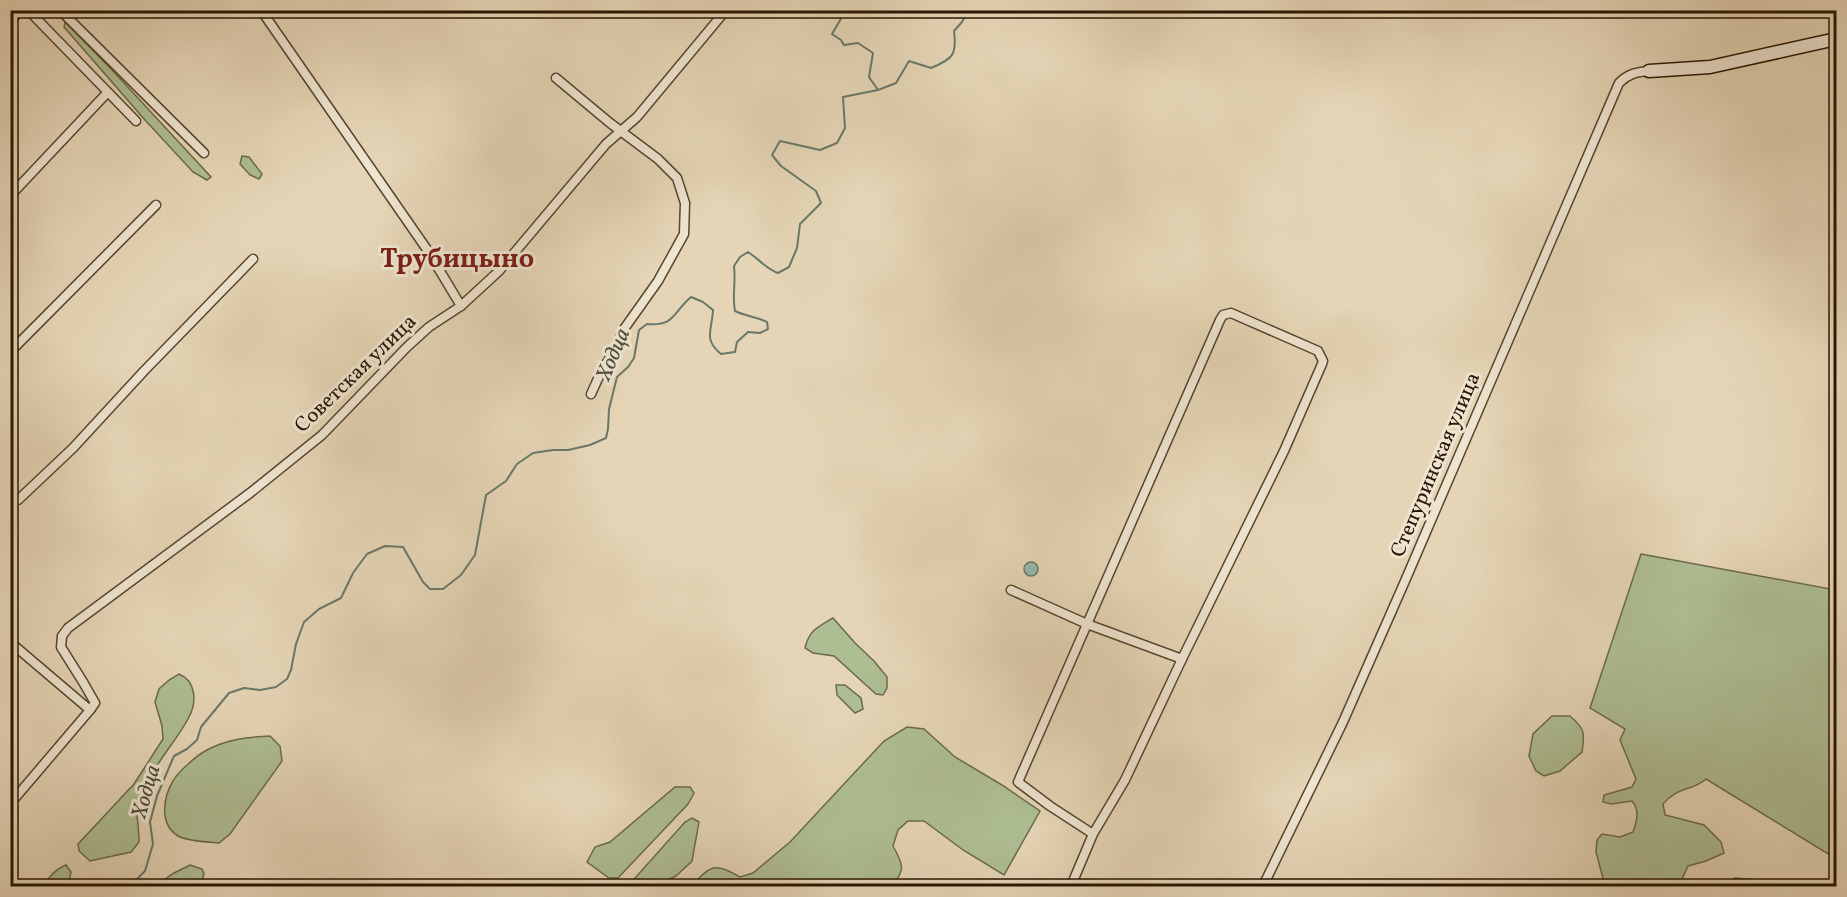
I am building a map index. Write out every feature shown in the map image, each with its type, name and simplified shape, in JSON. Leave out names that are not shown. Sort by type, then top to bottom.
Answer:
[{"type":"street","points":[[10,24],[19,10]]},
{"type":"street","points":[[28,10],[136,121]]},
{"type":"street","points":[[62,10],[204,153]]},
{"type":"street","points":[[261,10],[428,251],[461,306],[499,271],[606,144],[637,117],[726,10]]},
{"type":"street","points":[[1649,71],[1710,67],[1836,39]]},
{"type":"street","name":"Степуринская улица","points":[[1263,886],[1343,722],[1401,592],[1619,83],[1625,76],[1649,71]]},
{"type":"street","points":[[556,78],[658,159],[676,178],[685,203],[684,234],[658,281],[624,329],[591,394]]},
{"type":"street","points":[[10,196],[107,93]]},
{"type":"street","points":[[10,352],[156,205]]},
{"type":"street","points":[[10,502],[18,501],[73,448],[253,259]]},
{"type":"street","name":"Советская улица","points":[[90,710],[95,703],[61,647],[63,636],[68,628],[250,493],[322,435],[407,346],[429,327],[461,306]]},
{"type":"street","points":[[1071,886],[1093,834],[1125,780],[1284,451],[1323,361],[1318,351],[1232,313],[1223,315],[1220,320],[1018,782],[1050,807],[1093,834]]},
{"type":"street","points":[[1011,590],[1087,624],[1182,660]]},
{"type":"street","points":[[10,642],[90,710],[10,804]]},
{"type":"green space","points":[[65,22],[211,177],[207,180],[193,172],[64,27]]},
{"type":"green space","points":[[242,156],[249,157],[262,174],[259,179],[250,175],[240,164]]},
{"type":"green space","points":[[1641,554],[1836,590],[1836,886],[1827,886],[1835,858],[1706,779],[1669,798],[1663,804],[1665,815],[1704,825],[1721,842],[1724,853],[1688,866],[1679,886],[1605,886],[1596,852],[1597,840],[1602,834],[1620,837],[1633,832],[1637,816],[1632,801],[1611,804],[1603,802],[1604,795],[1632,787],[1636,779],[1620,740],[1625,729],[1590,708]]},
{"type":"green space","points":[[833,618],[887,677],[887,688],[883,695],[876,694],[834,656],[813,653],[805,648],[812,633]]},
{"type":"green space","points":[[179,674],[185,677],[192,687],[194,699],[192,711],[149,778],[137,812],[139,842],[131,852],[90,861],[79,851],[78,844],[134,784],[163,739],[155,702],[159,689]]},
{"type":"green space","points":[[836,685],[845,685],[861,698],[863,709],[855,713],[837,695]]},
{"type":"green space","points":[[1552,716],[1570,716],[1575,720],[1583,732],[1583,746],[1582,752],[1560,771],[1544,776],[1536,771],[1529,756],[1533,734]]},
{"type":"green space","points":[[907,727],[924,729],[955,757],[1040,811],[1004,875],[963,850],[924,821],[908,821],[898,830],[893,846],[902,867],[892,886],[692,886],[704,873],[714,868],[725,869],[740,877],[753,873],[790,842],[884,741]]},
{"type":"green space","points":[[270,736],[280,746],[282,761],[230,834],[219,843],[186,839],[172,831],[165,818],[165,803],[175,777],[183,769],[203,752],[222,743]]},
{"type":"green space","points":[[675,787],[690,787],[694,793],[688,804],[618,878],[609,878],[587,862],[595,847],[610,842]]},
{"type":"green space","points":[[692,818],[699,822],[692,861],[676,876],[665,881],[665,886],[628,886],[685,822]]},
{"type":"green space","points":[[66,865],[71,872],[68,886],[44,886],[53,873]]},
{"type":"green space","points":[[190,865],[202,869],[204,874],[202,880],[194,886],[155,886],[174,873]]},
{"type":"green space","points":[[1735,878],[1758,880],[1772,886],[1721,886]]},
{"type":"water","points":[[1028,562],[1034,562],[1038,569],[1034,576],[1028,576],[1024,572],[1024,566]]},
{"type":"waterway","points":[[840,10],[842,17],[832,34],[844,45],[858,43],[873,53],[869,77],[878,90]]},
{"type":"waterway","name":"Ходца","points":[[130,886],[145,871],[153,844],[150,822],[157,796],[174,756],[197,740],[201,727],[229,693],[244,688],[260,690],[276,687],[287,679],[304,622],[319,609],[341,598],[353,573],[367,554],[385,546],[403,547],[423,582],[430,589],[443,589],[461,575],[475,555],[486,495],[506,481],[517,464],[533,453],[568,450],[590,445],[606,438],[609,409],[617,377],[634,358],[639,330],[647,324],[668,321],[691,297],[703,302],[713,310],[710,339],[715,349],[721,354],[735,352],[737,342],[748,332],[760,333],[768,329],[767,322],[735,311],[734,266],[740,257],[748,252],[778,273],[789,267],[797,248],[800,224],[821,203],[816,191],[781,166],[772,155],[780,141],[820,150],[837,143],[845,128],[843,97],[878,90],[896,83],[909,61],[931,68],[949,59],[955,46],[954,31],[968,10]]},
{"type":"district","name":"Трубицыно","points":[[457,260]]}]
